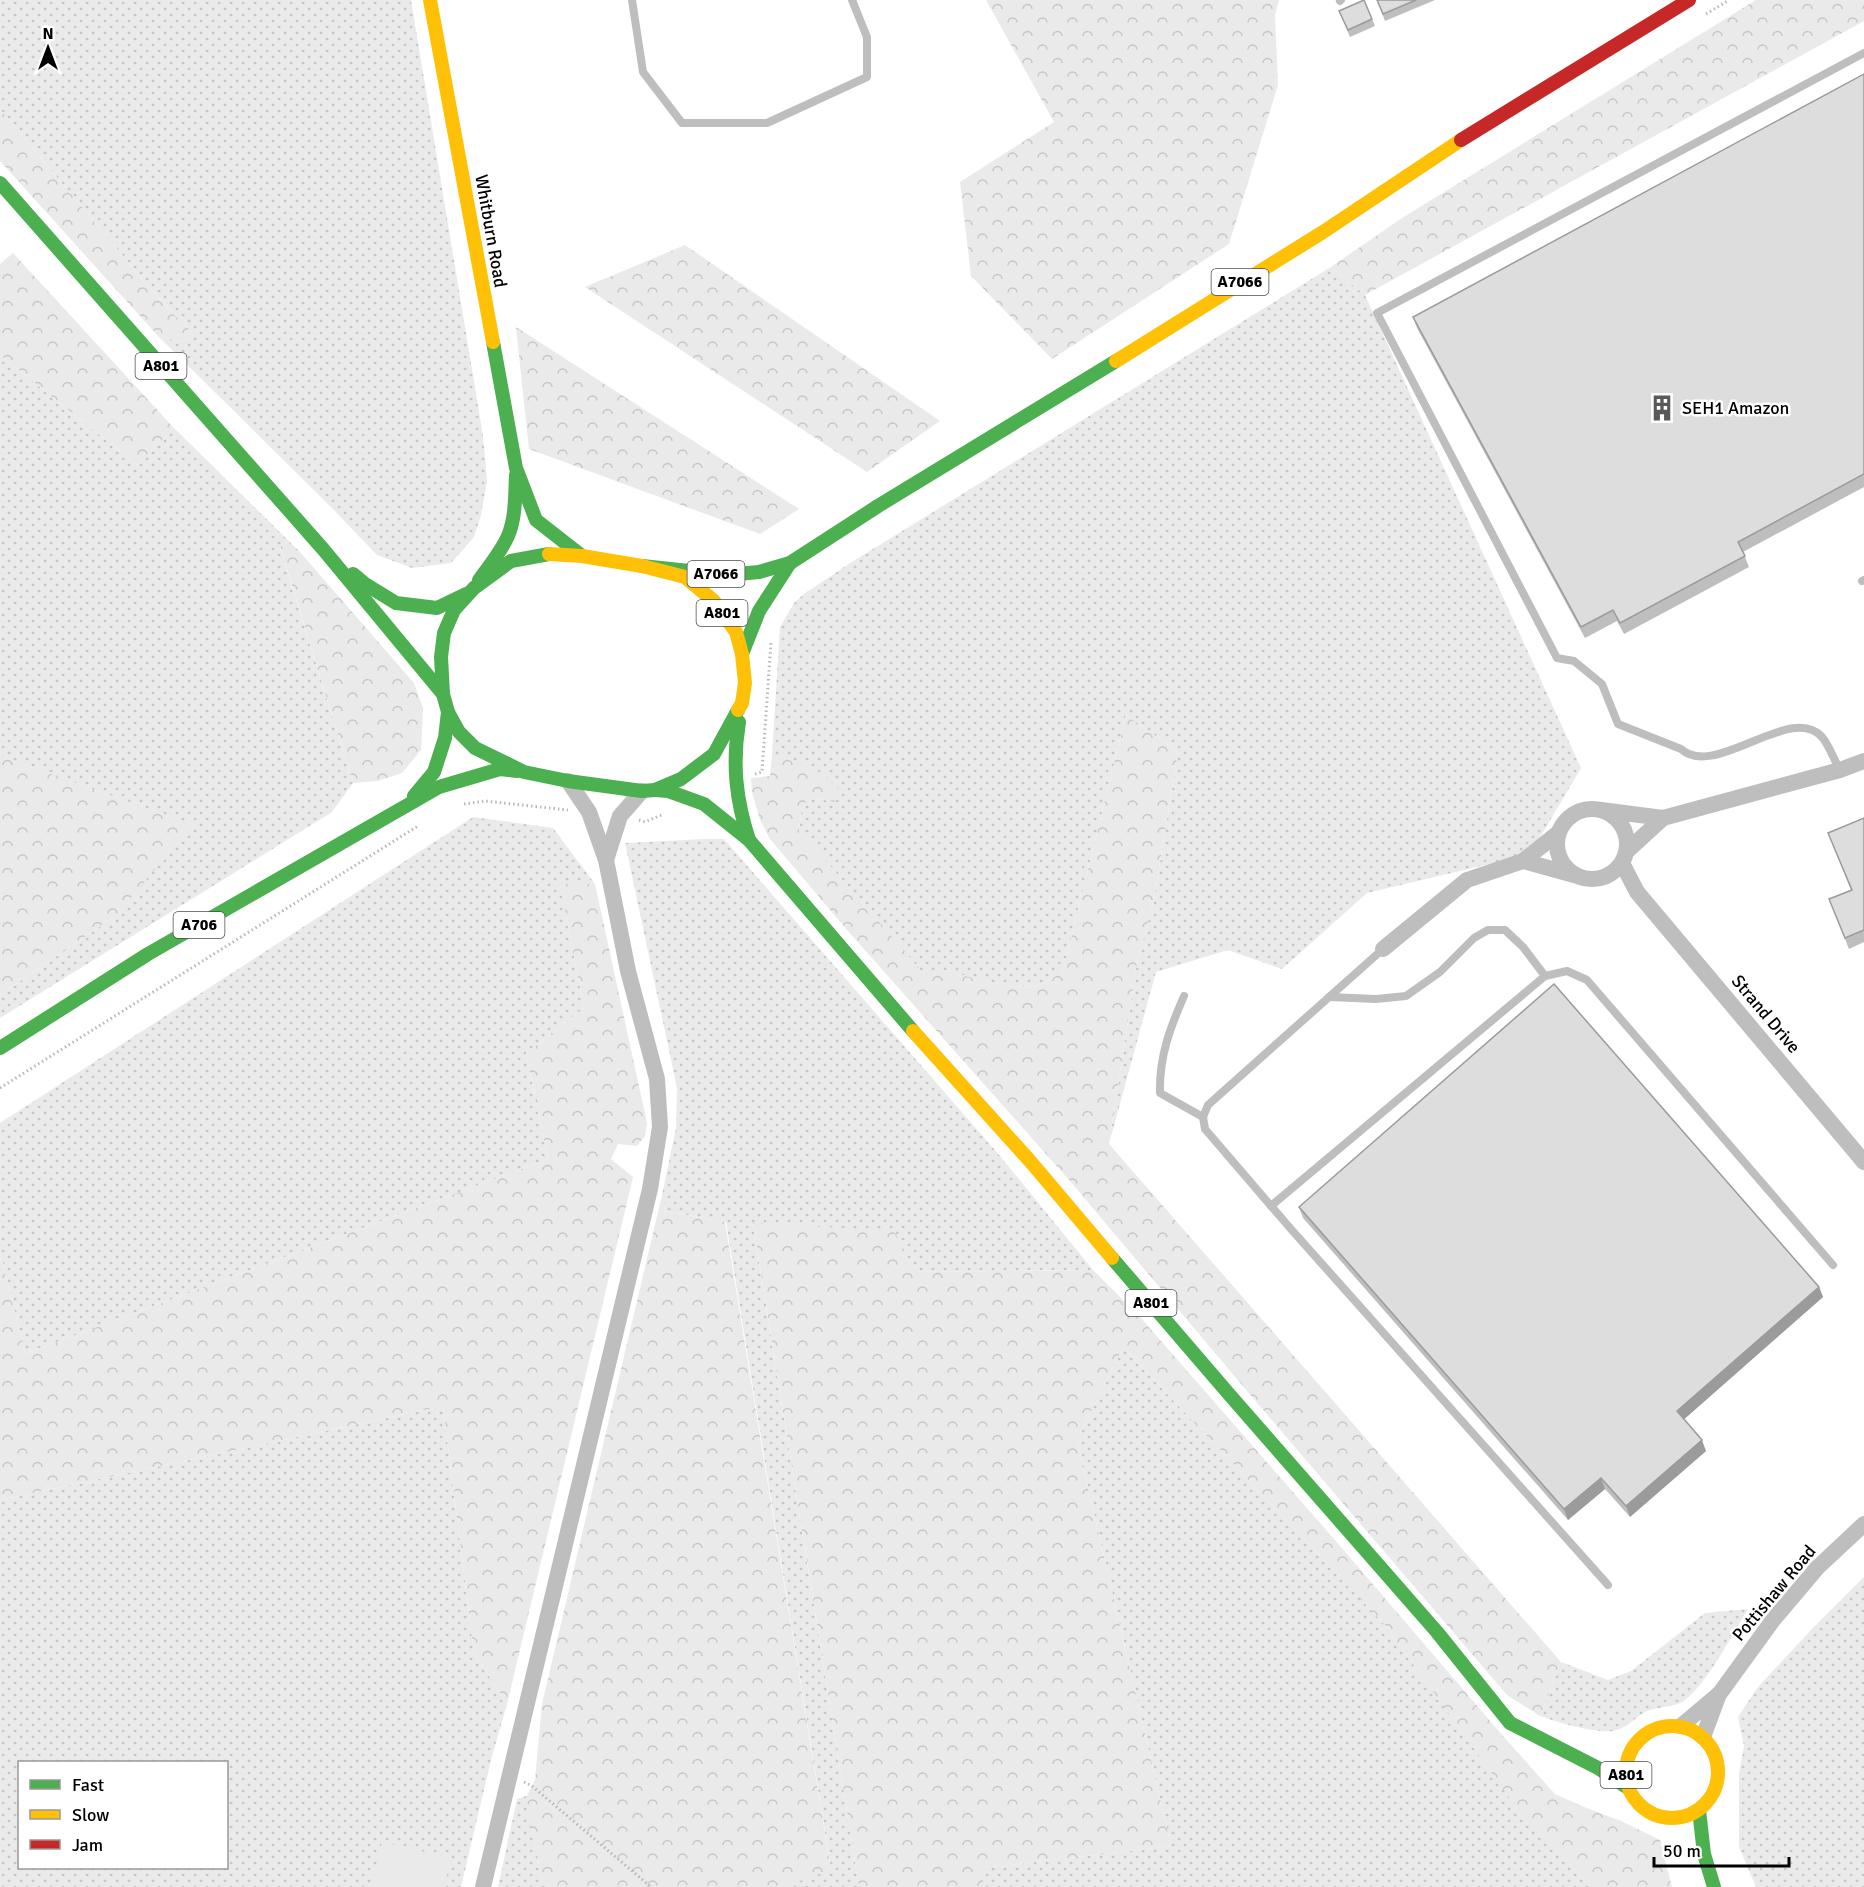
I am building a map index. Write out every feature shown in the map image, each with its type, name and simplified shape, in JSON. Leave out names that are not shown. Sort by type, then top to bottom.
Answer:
[{"type":"main road","name":"Whitburn Road","points":[[430,0],[516,468],[536,520],[582,556]]},
{"type":"main road","name":"A7066","points":[[642,566],[727,575],[759,572],[789,563],[1323,232],[1464,138],[1689,0]]},
{"type":"main road","name":"A801","points":[[0,183],[323,549],[443,694]]},
{"type":"main road","name":"Whitburn Road","points":[[471,590],[500,551],[511,529],[515,503],[516,468]]},
{"type":"main road","name":"A801","points":[[323,549],[365,584],[396,603],[437,608],[471,590],[511,561],[549,554],[582,556],[642,566],[686,577],[714,601],[736,632],[742,654],[745,683],[734,746],[735,778],[740,814],[749,840]]},
{"type":"main road","name":"A7066","points":[[742,654],[759,611],[789,563]]},
{"type":"main road","name":"A801","points":[[471,590],[454,610],[444,633],[441,657],[443,694],[448,712],[459,732],[476,747],[524,772],[568,781],[668,791],[687,797],[704,804],[749,840],[883,998],[1030,1161],[1228,1393],[1437,1632],[1510,1723],[1598,1768],[1628,1788]]},
{"type":"main road","name":"A801","points":[[648,790],[681,779],[714,754],[742,703]]},
{"type":"main road","name":"A706","points":[[402,809],[434,772],[445,738],[448,712]]},
{"type":"main road","name":"A706","points":[[0,1048],[148,954],[439,787],[500,769],[544,776]]},
{"type":"main road","name":"A801","points":[[1564,1752],[1596,1755],[1618,1754],[1650,1731],[1665,1726],[1681,1726]]},
{"type":"main road","points":[[1672,1818],[1686,1816],[1699,1810],[1711,1798],[1718,1783],[1718,1766],[1713,1750],[1703,1737],[1681,1726]]},
{"type":"main road","name":"A801","points":[[1618,1754],[1625,1771],[1628,1788],[1635,1800],[1645,1810],[1658,1816],[1672,1818]]},
{"type":"main road","points":[[1699,1810],[1704,1854],[1714,1887]]},
{"type":"main road","points":[[1672,1818],[1704,1854]]},
{"type":"street","points":[[1383,948],[1467,879],[1523,861],[1558,833],[1571,816],[1580,811],[1590,809],[1663,818],[1840,770],[1864,761]]},
{"type":"street","points":[[483,1887],[650,1189],[660,1127],[657,1079],[628,971],[606,860],[589,812],[568,781]]},
{"type":"street","points":[[606,860],[620,816],[648,790]]},
{"type":"street","points":[[1601,810],[1611,814],[1625,830],[1627,841],[1624,857]]},
{"type":"street","points":[[1523,861],[1590,879],[1608,876],[1663,818]]},
{"type":"street","points":[[1558,833],[1559,857],[1574,875]]},
{"type":"street","name":"Strand Drive","points":[[1624,857],[1637,892],[1864,1162]]},
{"type":"street","points":[[1598,879],[1637,892]]},
{"type":"street","name":"Pottishaw Road","points":[[1703,1737],[1720,1694],[1773,1620],[1816,1568],[1864,1524]]},
{"type":"street","name":"Pottishaw Road","points":[[1681,1726],[1720,1694]]},
{"type":"lane","points":[[632,0],[644,72],[682,123],[767,123],[867,77],[867,37],[852,0]]},
{"type":"lane","points":[[1840,770],[1822,737],[1812,729],[1798,728],[1779,732],[1707,757],[1685,753],[1681,749],[1617,724],[1602,684],[1574,661],[1557,658],[1377,313],[1864,53]]},
{"type":"lane","points":[[1329,997],[1376,999],[1406,996],[1440,972],[1474,938],[1488,930],[1505,930],[1523,947],[1545,976]]},
{"type":"lane","points":[[1383,948],[1208,1105],[1203,1117],[1205,1129],[1608,1585]]},
{"type":"lane","points":[[1271,1206],[1545,976],[1567,970],[1587,980],[1833,1265]]},
{"type":"lane","points":[[1184,996],[1164,1047],[1160,1093],[1203,1117]]},
{"type":"path","points":[[1699,18],[1729,0]]},
{"type":"path","points":[[735,778],[762,772],[772,638]]},
{"type":"path","points":[[457,806],[485,801],[589,812]]},
{"type":"path","points":[[620,816],[645,822],[663,814],[671,814]]},
{"type":"path","points":[[0,1088],[420,825]]},
{"type":"path","points":[[510,1774],[532,1786],[651,1887]]},
{"type":"green space","points":[[0,0],[411,0],[483,436],[487,481],[481,515],[474,537],[451,563],[412,568],[377,555],[159,337],[182,341],[193,337],[188,328],[143,280],[0,109]]},
{"type":"green space","points":[[986,0],[1279,0],[1275,15],[1278,85],[1229,244],[1052,359],[971,276],[960,182],[1054,122]]},
{"type":"green space","points":[[1756,0],[1864,0],[1864,21],[1365,295],[1331,267],[1402,218]]},
{"type":"green space","points":[[0,109],[143,280],[188,328],[193,337],[182,341],[159,337],[0,161]]},
{"type":"green space","points":[[685,245],[940,421],[867,472],[585,287]]},
{"type":"green space","points":[[13,253],[174,428],[137,465],[0,355],[0,264]]},
{"type":"green space","points":[[1331,267],[1365,295],[1581,768],[1532,851],[1502,861],[1367,893],[1282,969],[1228,950],[1156,972],[1109,1144],[1137,963],[1154,899],[1178,752],[1126,715],[1063,971],[1045,983],[1029,987],[988,982],[938,968],[925,976],[799,830],[801,813],[806,801],[815,798],[834,802],[772,755],[780,627],[794,603],[847,565]]},
{"type":"green space","points":[[516,327],[799,509],[760,534],[529,449]]},
{"type":"green space","points":[[0,355],[137,465],[174,428],[300,552],[280,547],[353,783],[332,812],[0,1018],[0,995],[118,914],[191,824],[5,758],[0,759]]},
{"type":"green space","points":[[280,546],[300,552],[414,683],[423,708],[421,750],[402,773],[377,781],[353,783]]},
{"type":"green space","points":[[1126,715],[1178,752],[1154,899],[1137,963],[1109,1144],[1561,1662],[1540,1716],[1507,1695],[1070,1181],[847,930],[770,839],[760,820],[752,792],[751,778],[770,776],[772,755],[794,760],[825,775],[839,790],[834,802],[815,798],[806,801],[801,813],[799,830],[925,975],[938,968],[1004,985],[1030,987],[1048,981],[1063,971]]},
{"type":"green space","points":[[5,758],[192,824],[118,914],[0,995],[0,759]]},
{"type":"green space","points":[[473,817],[553,828],[595,884],[560,884],[584,1008],[526,1053],[548,1159],[25,1354],[0,1252],[0,1123]]},
{"type":"green space","points":[[724,839],[1000,1156],[1093,1270],[916,1272],[753,1224],[859,1887],[792,1887],[796,1882],[831,1869],[726,1222],[665,1211],[662,1195],[676,1128],[677,1088],[625,843]]},
{"type":"green space","points":[[560,884],[595,884],[647,1123],[645,1136],[637,1146],[618,1144],[611,1159],[633,1177],[507,1704],[474,1653],[443,1406],[0,1500],[0,1252],[25,1354],[548,1159],[526,1053],[584,1008]]},
{"type":"green space","points":[[662,1195],[665,1211],[725,1222],[831,1870],[797,1882],[792,1887],[550,1887],[542,1880],[526,1797],[535,1780],[542,1704]]},
{"type":"green space","points":[[753,1223],[894,1231],[916,1272],[1093,1270],[1141,1318],[1555,1794],[1660,1840],[1672,1887],[1591,1887],[1511,1800],[1385,1625],[1123,1347],[1077,1440],[1171,1846],[983,1868],[983,1887],[859,1887]]},
{"type":"green space","points":[[1123,1347],[1385,1625],[1511,1799],[1591,1887],[983,1887],[983,1868],[1171,1846],[1077,1440]]},
{"type":"green space","points":[[443,1406],[474,1653],[507,1704],[492,1756],[461,1887],[0,1887],[0,1500]]},
{"type":"green space","points":[[1864,1577],[1864,1887],[1756,1887],[1739,1847],[1739,1774],[1744,1746],[1738,1717],[1758,1687]]},
{"type":"green space","points":[[1748,1609],[1709,1673],[1691,1695],[1682,1702],[1647,1711],[1624,1727],[1612,1731],[1580,1728],[1540,1716],[1561,1662],[1608,1680],[1631,1671],[1705,1613]]},
{"type":"green space","points":[[526,1796],[542,1880],[550,1887],[498,1887],[517,1799]]},
{"type":"green space","points":[[382,1842],[451,1858],[444,1887],[371,1887]]},
{"type":"building","points":[[1364,0],[1372,19],[1348,30],[1339,11]]},
{"type":"building","points":[[1377,0],[1416,0],[1383,14]]},
{"type":"building","name":"SEH1 Amazon","points":[[1864,74],[1864,474],[1738,542],[1745,556],[1620,623],[1613,610],[1581,627],[1413,317]]},
{"type":"building","points":[[1864,818],[1864,930],[1845,938],[1829,899],[1852,890],[1828,833]]},
{"type":"building","points":[[1554,984],[1819,1287],[1677,1411],[1702,1440],[1626,1506],[1601,1478],[1564,1509],[1299,1207]]},
{"type":"traffic: fast","points":[[0,183],[323,549],[443,694]]},
{"type":"traffic: fast","points":[[493,342],[516,468],[536,520],[582,556]]},
{"type":"traffic: fast","points":[[642,566],[727,575],[759,572],[790,563],[878,506],[1116,361]]},
{"type":"traffic: fast","points":[[479,580],[502,548],[511,529],[515,506],[516,475]]},
{"type":"traffic: fast","points":[[549,554],[511,561],[474,588],[454,610],[444,633],[441,657],[443,694],[448,712],[459,732],[475,748],[524,772],[568,781],[642,791],[655,790],[681,779],[714,754],[738,710]]},
{"type":"traffic: fast","points":[[742,654],[759,611],[790,563]]},
{"type":"traffic: fast","points":[[353,574],[396,603],[437,608],[466,594]]},
{"type":"traffic: fast","points":[[414,796],[434,772],[445,738],[448,712]]},
{"type":"traffic: fast","points":[[739,722],[736,753],[737,782],[741,811],[749,840]]},
{"type":"traffic: fast","points":[[0,1048],[148,954],[439,787],[500,769],[517,771]]},
{"type":"traffic: fast","points":[[655,790],[668,791],[704,804],[749,840],[913,1031]]},
{"type":"traffic: fast","points":[[1112,1258],[1437,1632],[1510,1723],[1598,1768],[1628,1788]]},
{"type":"traffic: fast","points":[[1699,1810],[1704,1854],[1714,1887]]},
{"type":"traffic: slow","points":[[430,0],[493,342]]},
{"type":"traffic: slow","points":[[1116,361],[1323,232],[1461,140]]},
{"type":"traffic: slow","points":[[549,554],[582,556],[642,566],[685,577],[714,601],[736,632],[742,654],[745,683],[742,703],[738,710]]},
{"type":"traffic: slow","points":[[913,1031],[1030,1161],[1112,1258]]},
{"type":"traffic: slow","points":[[1672,1726],[1690,1729],[1705,1739],[1715,1754],[1718,1772],[1715,1790],[1705,1805],[1690,1815],[1672,1818],[1654,1815],[1639,1805],[1629,1790],[1626,1772],[1629,1754],[1639,1739],[1654,1729],[1672,1726]]},
{"type":"traffic: jam","points":[[1461,140],[1689,0]]},
{"type":"place","name":"SEH1 Amazon","points":[[1662,408]]}]
